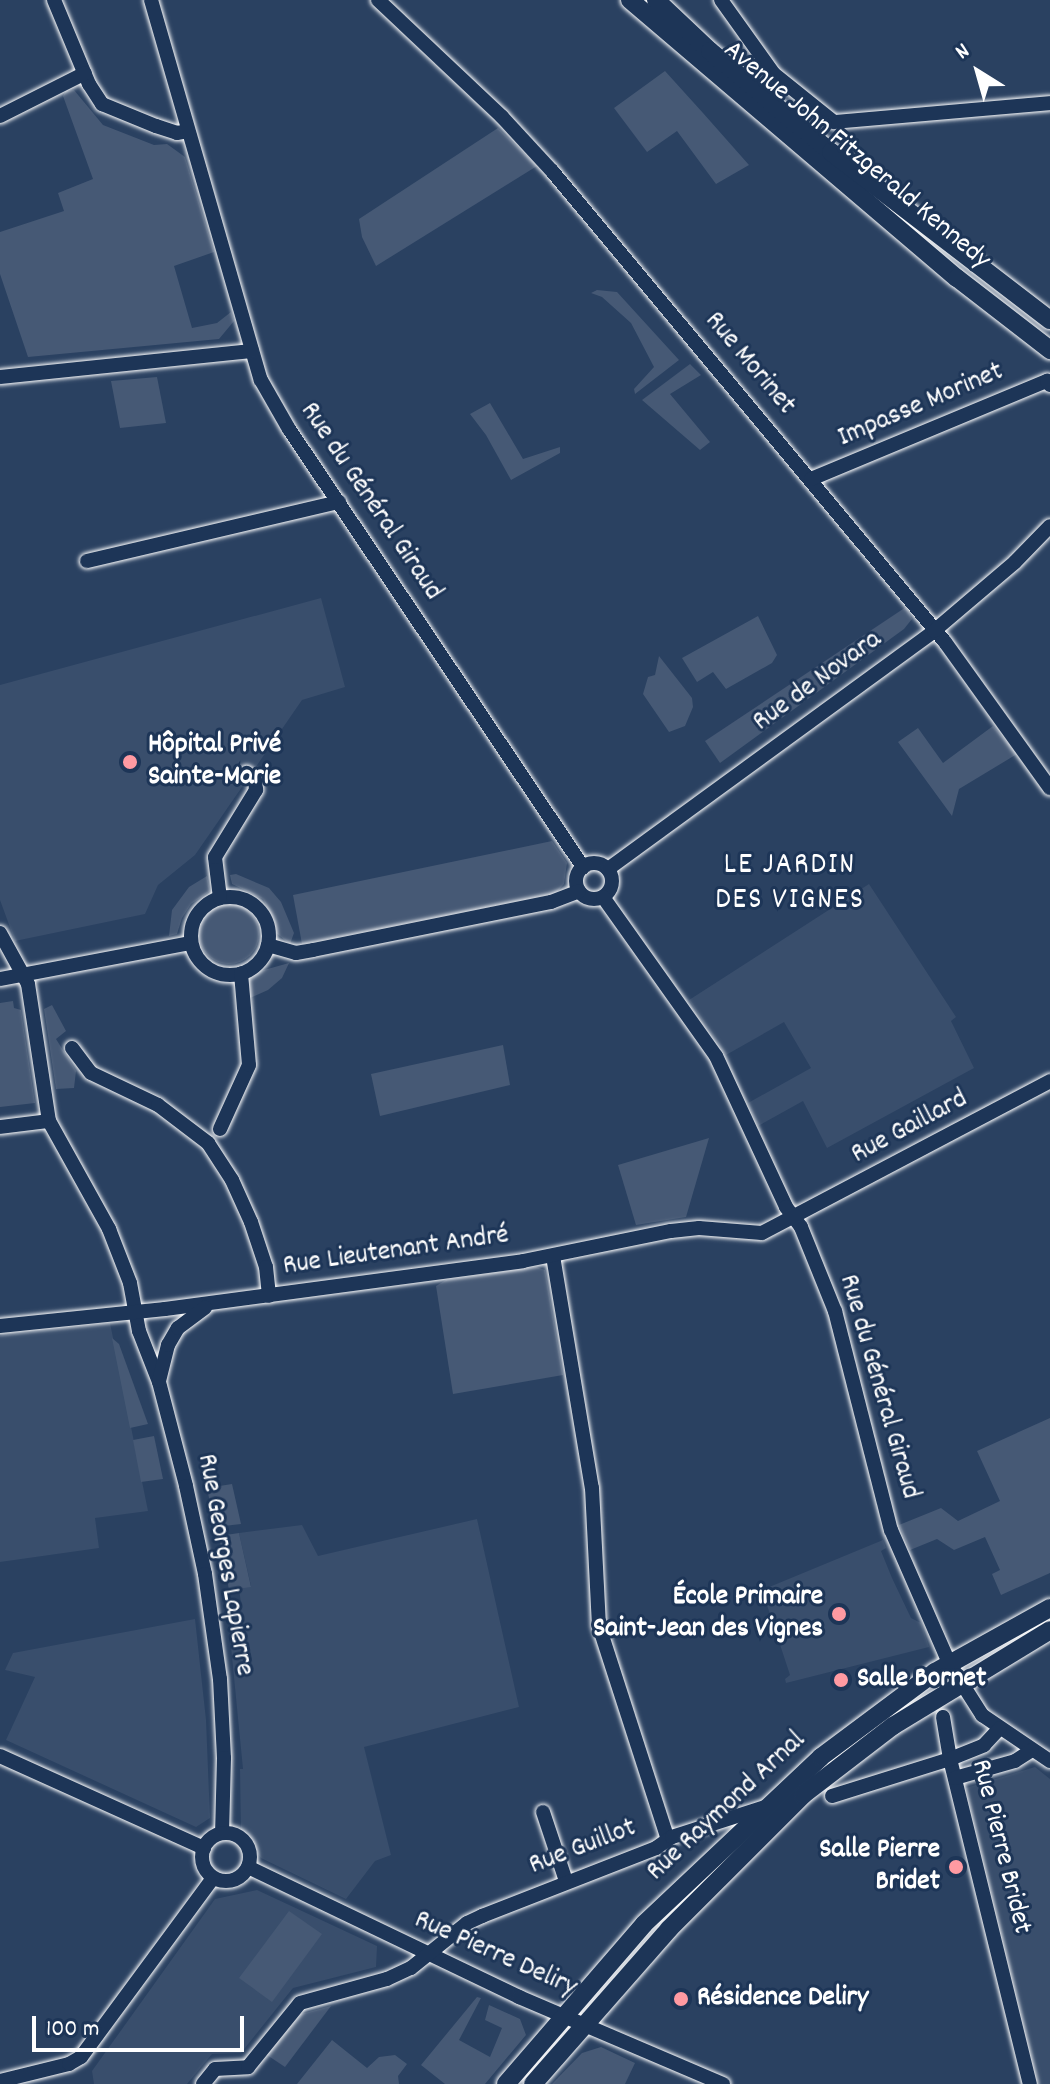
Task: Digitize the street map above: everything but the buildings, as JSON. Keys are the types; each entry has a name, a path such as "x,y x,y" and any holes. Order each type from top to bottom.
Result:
{"main road":[{"name":"Avenue John Fitzgerald Kennedy","path":"630,0 957,278 1050,350"},
{"name":"Avenue John Fitzgerald Kennedy","path":"656,0 710,51 831,152 1050,320"},
{"name":"Rue Raymond Arnal","path":"506,2084 644,1924 765,1807 862,1724 949,1663 1050,1608"},
{"name":"Rue Raymond Arnal","path":"533,2084 720,1875 792,1804 857,1752 961,1683 1050,1630"}],"street":[{"path":"54,0 95,95 111,110 177,133 188,131"},
{"name":"Rue du Général Giraud","path":"151,0 252,351 273,404 583,867"},
{"name":"Rue Morinet","path":"378,0 531,147 811,479 934,631 1050,788"},
{"path":"721,0 774,74 834,122 1050,103"},
{"path":"0,116 85,73"},
{"path":"0,377 252,351"},
{"name":"Impasse Morinet","path":"811,479 1047,381 1050,385"},
{"path":"87,561 339,502"},
{"name":"Rue de Novara","path":"608,869 934,631 1015,562 1050,526"},
{"path":"220,898 215,857 256,790 255,780 247,773"},
{"path":"593,863 608,869 613,880 603,897 593,899 579,891 577,876 583,867 593,863"},
{"path":"268,945 296,953 551,902 579,891"},
{"path":"233,897 257,908 265,918 268,945 259,963 241,973 215,972 204,965 191,943 194,919 209,902 220,898 233,897"},
{"name":"Rue du Général Giraud","path":"603,897 716,1056 794,1219 801,1227 835,1311 891,1530 949,1663 982,1715 1050,1761"},
{"path":"0,933 24,974 30,994 49,1121 0,1127"},
{"path":"0,979 191,943"},
{"path":"220,1129 249,1065 241,973"},
{"path":"72,1048 91,1073 167,1111 208,1143 232,1180 251,1222 266,1267 269,1296"},
{"name":"Rue Gaillard","path":"794,1219 1050,1081"},
{"name":"Rue Georges Lapierre","path":"49,1121 109,1229 130,1283 134,1312 159,1382 187,1493 215,1635 224,1758 222,1833"},
{"name":"Rue Lieutenant André","path":"0,1326 269,1296 553,1256 685,1230 716,1229 756,1234 794,1219"},
{"path":"553,1256 592,1488 599,1626 668,1839"},
{"path":"159,1382 168,1345 178,1328 214,1303"},
{"name":"Rue Pierre Bridet","path":"943,1717 950,1759 1030,2084"},
{"path":"832,1796 950,1759 984,1745 1000,1728"},
{"path":"955,1778 1015,1761 1032,1750"},
{"path":"0,1756 204,1848"},
{"name":"Rue Guillot","path":"203,2084 215,2069 248,2067 300,2003 387,1979 411,1968 467,1923 566,1881 656,1848 668,1839 765,1807"},
{"path":"543,1812 566,1881"},
{"path":"222,1833 236,1835 247,1845 248,1867 237,1879 221,1881 213,1878 204,1868 204,1848 222,1833"},
{"name":"Rue Pierre Deliry","path":"248,1867 427,1954 723,2084"},
{"path":"0,2081 69,2064 81,2057 213,1878"}],"shaded area":[{"path":"665,71 749,165 716,184 677,131 647,152 614,108"},
{"path":"74,90 103,125 154,145 167,144 185,157 214,252 174,266 192,328 217,323 231,312 234,321 219,339 28,357 0,274 0,232 64,211 58,193 93,179 63,96 66,91"},
{"path":"498,128 537,166 376,266 362,237 359,219"},
{"path":"597,290 617,292 679,360 635,394 634,389 654,367 631,323 602,297 591,293"},
{"path":"690,364 701,375 670,394 710,442 700,450 642,400"},
{"path":"157,377 166,423 120,428 111,381"},
{"path":"490,403 523,459 560,447 560,453 511,480 486,435 470,414"},
{"name":"Hôpital Privé Sainte-Marie","path":"321,598 345,687 302,700 195,855 158,885 145,914 15,941 0,900 0,685"},
{"path":"906,607 912,619 904,629 720,763 705,741"},
{"path":"758,616 777,655 772,663 726,689 713,672 697,682 682,658"},
{"path":"659,656 692,698 693,707 685,726 669,732 643,694 648,677 655,675"},
{"path":"993,726 1017,754 959,789 952,816 898,742 918,728 943,763"},
{"path":"552,841 567,863 564,884 556,893 302,944 293,895"},
{"path":"236,874 269,888 281,902 294,933 290,944 276,933 275,922 263,899 232,884 230,875"},
{"path":"207,876 210,891 191,904 177,934 169,936 172,910 189,887"},
{"path":"869,884 956,1017 951,1021 974,1068 827,1148 803,1101 758,1126 748,1103 811,1068 784,1022 726,1055 689,1000"},
{"path":"229,904 251,912 259,934 251,956 229,964 207,956 199,934 207,912"},
{"path":"289,963 282,978 268,990 250,998 249,981 257,972"},
{"path":"13,1001 14,1008 21,1010 35,1103 0,1107 0,1003"},
{"path":"52,1005 66,1031 56,1039 76,1071 74,1088 56,1089 44,1009"},
{"path":"503,1045 510,1085 380,1116 371,1074"},
{"path":"709,1138 686,1217 636,1225 618,1165"},
{"path":"536,1267 545,1270 563,1375 453,1394 436,1286 446,1280"},
{"path":"110,1323 148,1511 95,1518 99,1548 0,1562 0,1336"},
{"path":"112,1338 119,1344 148,1424 130,1428"},
{"path":"1050,1418 1050,1573 1001,1595 992,1574 1000,1570 985,1537 954,1550 937,1539 910,1550 899,1525 941,1508 958,1521 1000,1501 977,1451"},
{"path":"154,1436 163,1479 141,1482 133,1440"},
{"path":"232,1484 241,1524 215,1527 207,1488"},
{"path":"477,1519 519,1707 364,1747 391,1855 375,1861 346,1899 261,1858 241,1833 240,1769 243,1769 227,1606 241,1604 239,1588 251,1586 239,1533 302,1525 318,1556"},
{"path":"239,1533 251,1587 229,1590 219,1536"},
{"name":"École Primaire Saint-Jean des Vignes","path":"883,1540 886,1548 881,1551 892,1578 911,1618 921,1623 929,1647 786,1683 785,1679 790,1675 762,1590"},
{"path":"195,1619 206,1720 210,1818 196,1827 6,1740 35,1677 5,1670 13,1653"},
{"path":"1035,1767 1050,1779 1050,2084 1039,2084 966,1788"},
{"path":"257,1890 377,1946 376,1967 293,1988 241,2053 212,2054 187,2084 94,2084 92,2071 215,1899"},
{"path":"289,1911 322,1934 272,2002 239,1978"},
{"path":"477,1997 481,1998 459,2040 490,2057 502,2028 485,2020 489,2005 520,2019 526,2035 485,2084 445,2084 421,2065"},
{"path":"331,2006 285,2067 267,2055 301,2014"},
{"path":"332,2040 367,2068 379,2057 395,2055 407,2064 398,2076 399,2084 297,2084"},
{"path":"601,2047 635,2063 625,2084 552,2084 582,2053"}],"place":[{"name":"Hôpital Privé Sainte-Marie","path":"130,762"},
{"name":"École Primaire Saint-Jean des Vignes","path":"839,1614"},
{"name":"Salle Bornet","path":"841,1680"},
{"name":"Salle Pierre Bridet","path":"956,1867"},
{"name":"Résidence Deliry","path":"681,1999"}],"district":[{"name":"LE JARDIN DES VIGNES","path":"790,884"}]}
